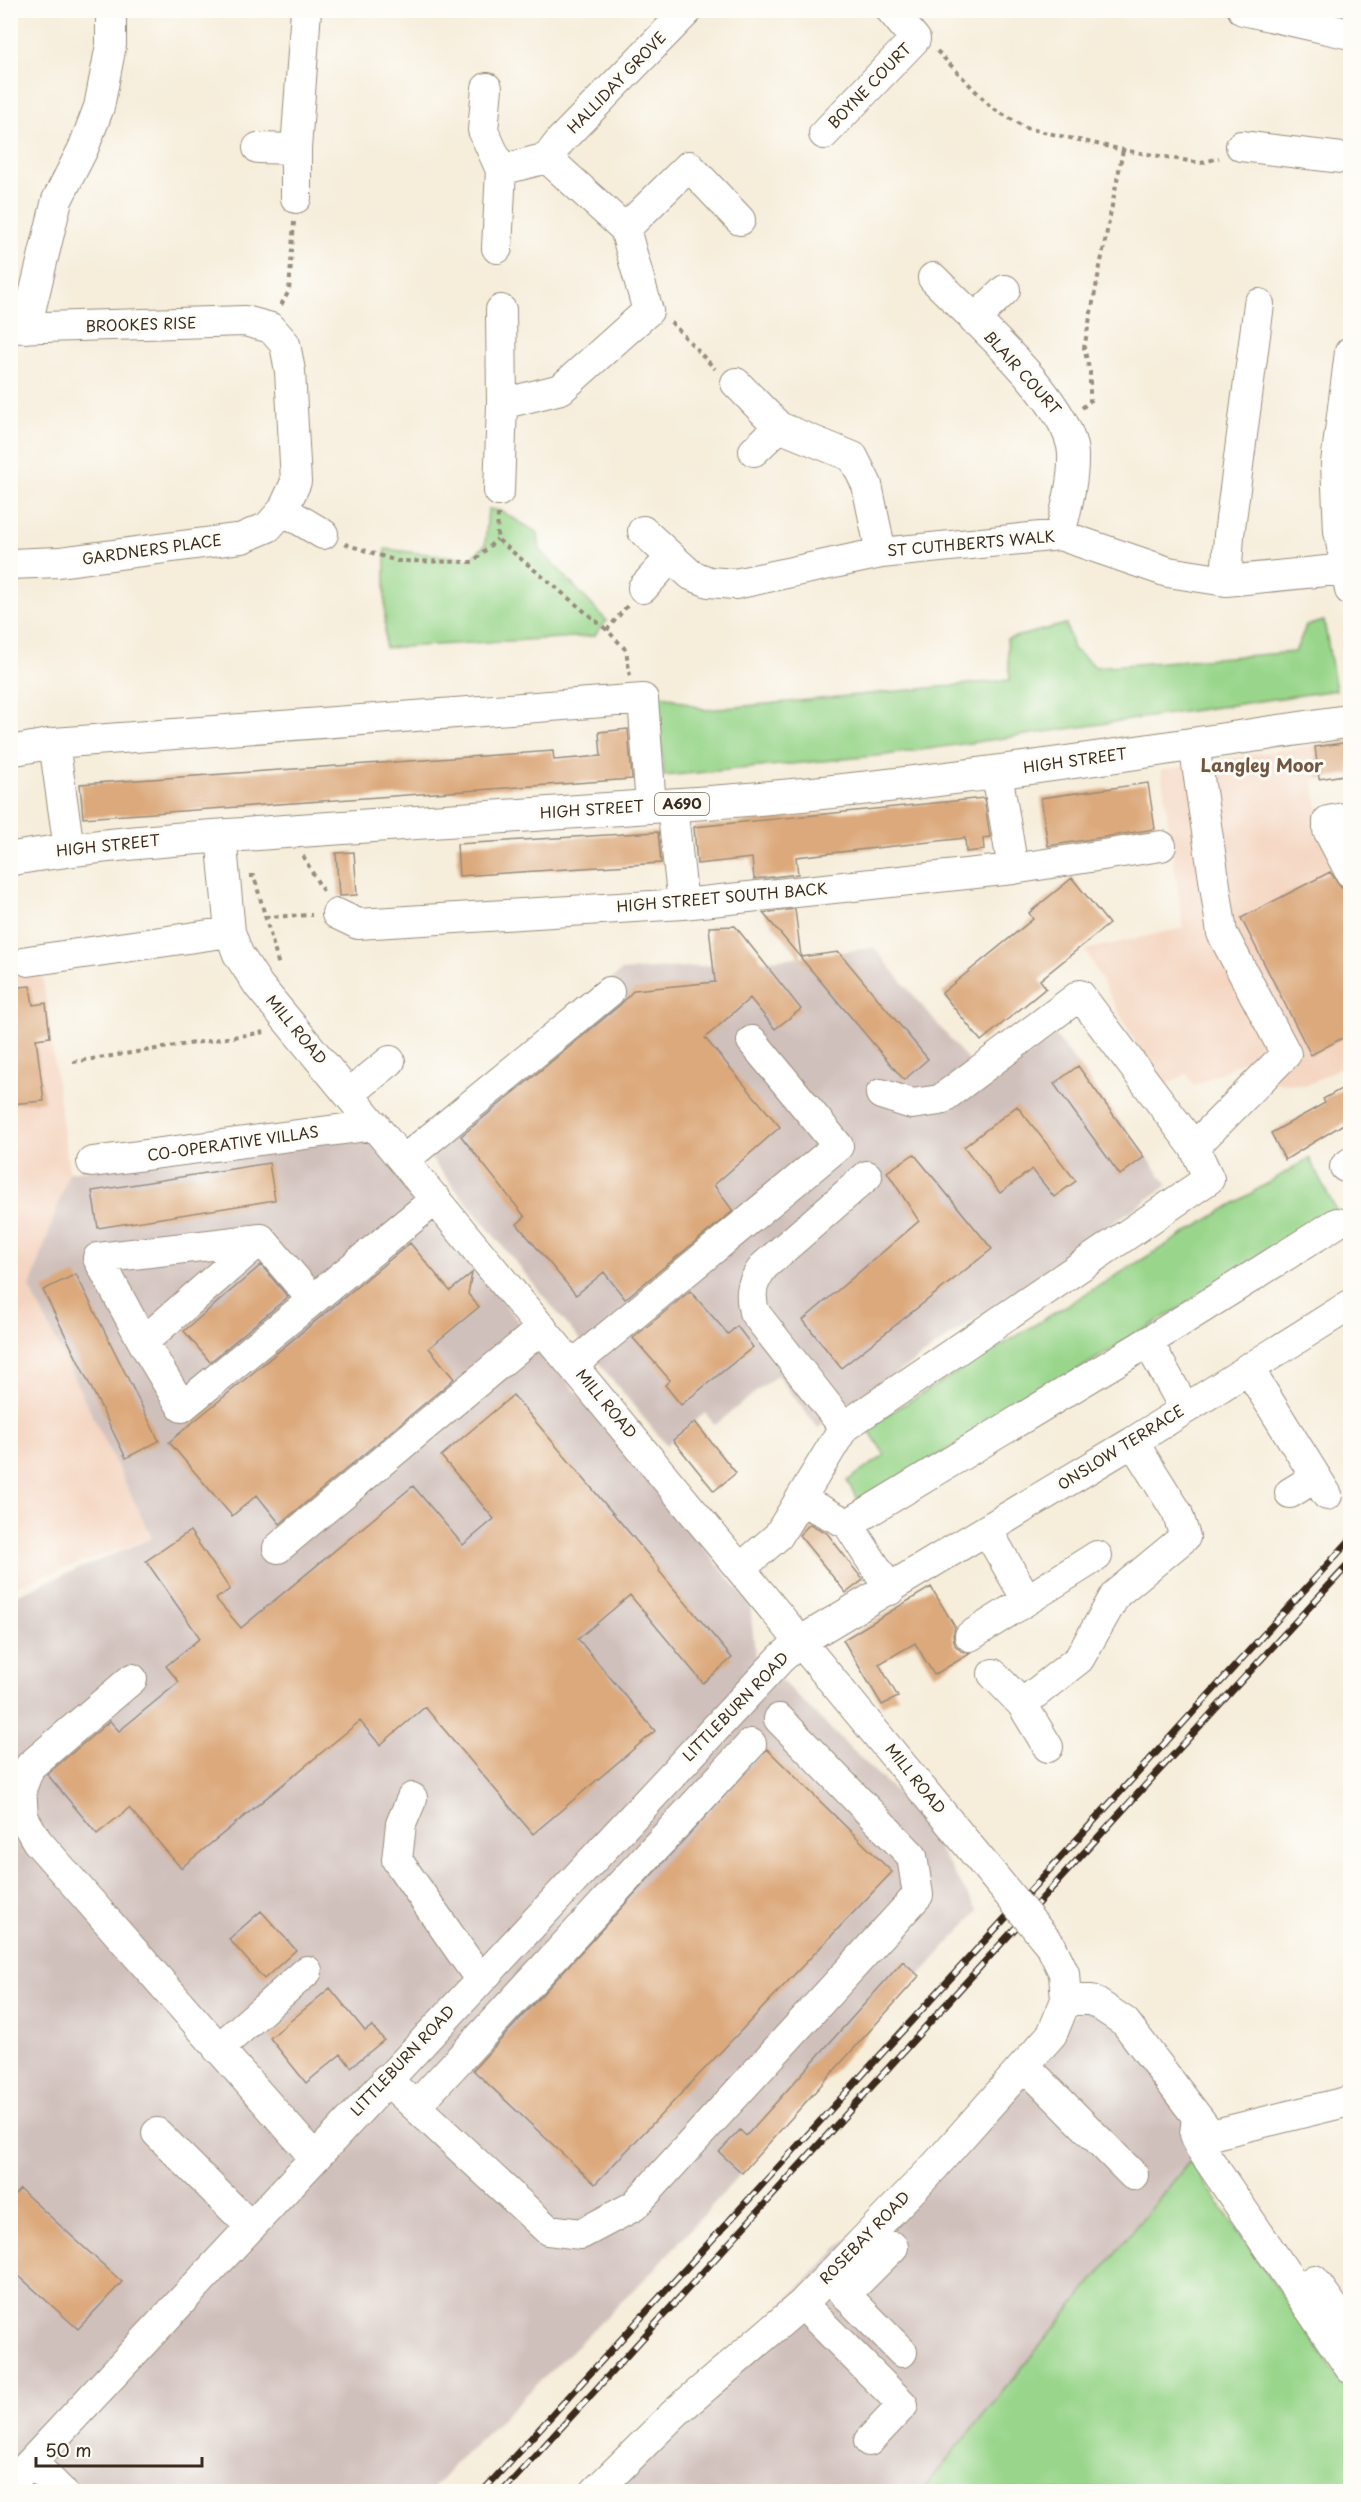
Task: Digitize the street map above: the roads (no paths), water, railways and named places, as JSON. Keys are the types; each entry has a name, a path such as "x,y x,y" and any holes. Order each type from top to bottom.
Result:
{"main road":[{"name":"HIGH STREET","path":"10,859 69,849 221,836 662,806 997,773 1350,722"}],"street":[{"path":"18,328 57,200 84,149 99,107 111,45 111,10"},
{"path":"296,198 296,149 307,28 306,10"},
{"name":"HALLIDAY GROVE","path":"547,158 561,140 688,10"},
{"name":"BOYNE COURT","path":"824,134 915,39 891,10"},
{"path":"1243,10 1350,34"},
{"path":"487,88 483,130 501,170 497,248"},
{"path":"1241,146 1350,159"},
{"path":"258,148 296,149"},
{"path":"501,170 547,158 625,229 648,312 561,389 502,404"},
{"path":"625,229 689,166 740,220"},
{"name":"BLAIR COURT","path":"933,278 1028,374 1064,421 1073,453 1072,480 1060,535"},
{"name":"BLAIR COURT","path":"974,320 1005,290"},
{"path":"1226,581 1229,534 1259,304"},
{"path":"499,491 502,404 501,310"},
{"name":"BROOKES RISE","path":"18,328 245,321 271,328"},
{"name":"GARDNERS PLACE","path":"10,564 59,562 242,538 268,527 284,510 296,482 290,371 285,344 271,328"},
{"path":"1348,580 1339,531 1336,464 1350,352"},
{"path":"736,383 779,427 853,457 867,485 881,553"},
{"path":"754,451 779,427"},
{"path":"284,510 323,534"},
{"name":"ST CUTHBERTS WALK","path":"643,531 691,575 709,582 735,584 881,553 1060,535 1168,573 1226,581 1348,580"},
{"path":"643,588 671,557"},
{"path":"10,751 54,743 643,699 662,806 683,904"},
{"path":"54,743 69,849"},
{"path":"1194,744 1221,933 1286,1054 1194,1147"},
{"path":"997,773 1012,868"},
{"path":"1350,818 1328,821 1328,830 1350,872"},
{"name":"MILL ROAD","path":"221,836 230,932 238,954 294,1028 1052,1946"},
{"name":"HIGH STREET SOUTH BACK","path":"337,914 358,924 683,904 1012,868 1161,846"},
{"path":"28,961 230,932"},
{"path":"404,1160 609,992"},
{"path":"741,1568 778,1536 844,1427 1209,1179 1194,1147 1080,995 940,1100 912,1104 881,1094"},
{"path":"573,1365 838,1146 752,1041"},
{"path":"349,1094 390,1061"},
{"name":"CO-OPERATIVE VILLAS","path":"92,1162 375,1125"},
{"path":"844,1427 754,1312 751,1298 752,1283 764,1266 867,1176"},
{"path":"261,1239 98,1258 143,1342 182,1407 436,1199"},
{"path":"848,1524 1148,1342 1337,1222"},
{"path":"261,1239 313,1300"},
{"path":"143,1342 261,1239"},
{"name":"ONSLOW TERRACE","path":"890,1590 1133,1442 1350,1305"},
{"path":"278,1548 542,1328"},
{"path":"1148,1342 1185,1409"},
{"path":"1248,1368 1321,1486 1290,1493"},
{"path":"1022,1704 1079,1659 1116,1594 1185,1537 1177,1512 1133,1442"},
{"path":"801,1500 848,1524 890,1590"},
{"path":"987,1530 1027,1600"},
{"path":"970,1636 1097,1556"},
{"name":"LITTLEBURN ROAD","path":"10,2486 386,2079 781,1658 801,1641 890,1590"},
{"path":"993,1674 1022,1704 1048,1747"},
{"path":"132,1679 30,1766 21,1789 23,1817 37,1841 315,2158"},
{"path":"386,2079 548,2230 581,2234 633,2206 918,1895 912,1856 778,1719"},
{"path":"416,2106 751,1744"},
{"path":"412,1798 401,1824 397,1860 480,1979"},
{"name":"ROSEBAY ROAD","path":"595,2492 676,2412 802,2304 837,2286 1052,2034 1066,2000 1064,1973 1052,1946"},
{"path":"218,2049 307,1971"},
{"path":"1066,2000 1092,2000 1125,2022 1204,2126 1337,2312 1350,2321"},
{"path":"1025,2066 1133,2175"},
{"path":"1350,2101 1204,2126 1194,2134 1200,2147 1350,2368"},
{"path":"158,2133 251,2227"},
{"path":"893,2247 837,2286 902,2352"},
{"path":"802,2304 903,2405 869,2441"},
{"path":"32,2462 62,2492"}],"railway":[{"path":"482,2492 1350,1540"},
{"path":"502,2492 1350,1563"}],"district":[{"name":"Langley Moor","path":"1262,766"}]}
